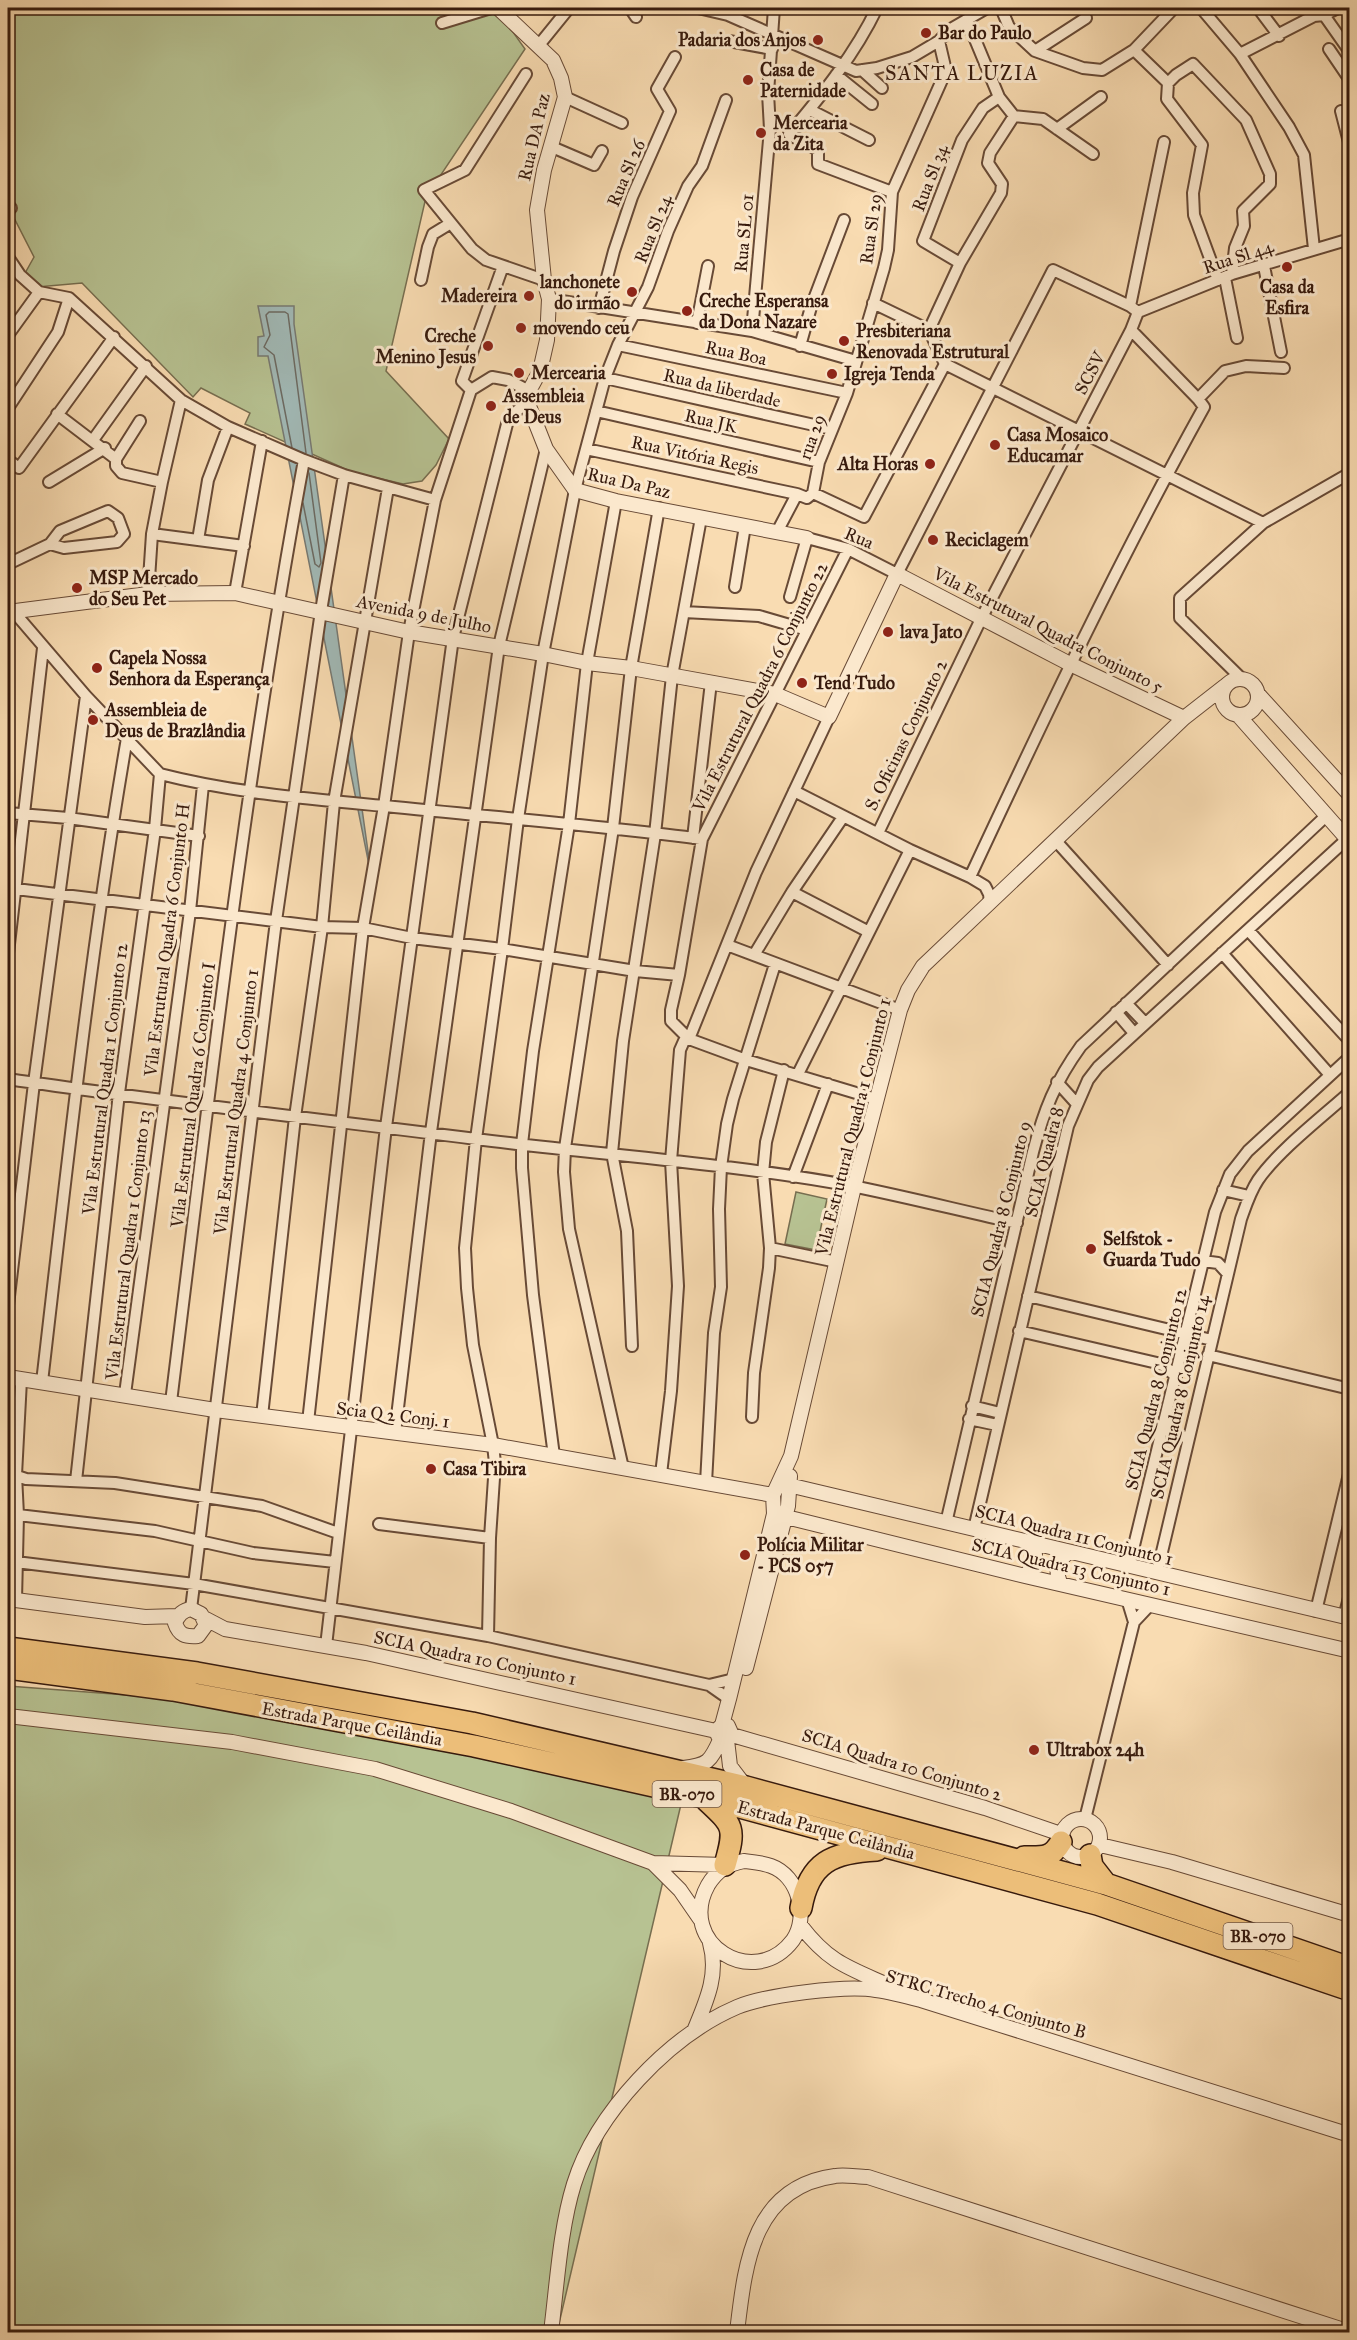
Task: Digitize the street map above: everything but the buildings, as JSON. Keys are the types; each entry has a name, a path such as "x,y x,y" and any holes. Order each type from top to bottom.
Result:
{"highway":[{"name":"Estrada Parque Ceilândia","path":"8,1648 209,1675 472,1724 746,1787 1106,1884 1350,1968"},
{"name":"Estrada Parque Ceilândia","path":"8,1668 173,1690 428,1737 703,1797 1097,1904 1350,1990"},
{"path":"703,1797 731,1827 732,1838 725,1865"},
{"path":"995,1854 1025,1857 1049,1856 1055,1853 1061,1838"},
{"path":"801,1917 804,1892 812,1877 827,1861 846,1853 897,1850"},
{"path":"1095,1850 1092,1866 1106,1884"}],"street":[{"path":"442,23 490,8"},
{"name":"Rua DA Paz","path":"498,8 552,60 561,78 565,97 544,170 537,210 544,280 549,298"},
{"path":"539,45 569,8"},
{"path":"698,8 728,15 856,71 912,57 939,41 949,30 987,8"},
{"name":"Rua SL 01","path":"752,331 769,138 768,93 774,8"},
{"path":"769,138 789,134 810,110 843,66 868,27 877,8"},
{"path":"1001,8 1009,27 1035,51 1083,68 1102,70 1134,50 1174,8"},
{"path":"1201,8 1240,54 1304,155 1314,249"},
{"path":"1258,8 1279,36"},
{"path":"1240,54 1279,36 1315,13 1338,8"},
{"path":"1315,13 1350,52"},
{"path":"1035,51 1086,18"},
{"path":"967,20 999,97 1014,116 1043,119 1093,154"},
{"path":"729,41 771,49"},
{"name":"Rua Sl 29","path":"847,393 888,250 892,192 946,71 939,41"},
{"path":"1329,49 1350,80"},
{"path":"1134,50 1168,83"},
{"name":"Rua Sl 26","path":"599,308 632,197 670,111 657,89 675,57"},
{"path":"1225,277 1244,226 1243,210 1270,184 1270,174 1246,120 1193,64 1168,83 1167,99 1202,145 1193,193 1194,215 1225,277 1237,338"},
{"path":"862,70 882,88"},
{"path":"525,74 465,170 424,190 471,249 486,260 544,280"},
{"path":"836,75 872,104"},
{"path":"565,97 622,123"},
{"name":"Rua Sl 34","path":"960,263 923,241 962,140 983,108 999,97"},
{"path":"1057,129 1101,97"},
{"name":"Rua Sl 24","path":"488,1636 490,1538 495,1463 473,1345 466,1288 465,1248 476,1139 518,819 543,654 575,490 604,378 648,286 668,231 688,186 702,166 726,100"},
{"path":"810,110 869,140"},
{"path":"1341,111 1350,146"},
{"path":"929,330 960,263 1001,193 1002,184 988,163 990,153 1014,116"},
{"path":"789,134 818,150 818,164 892,192"},
{"name":"SCSV","path":"981,619 1131,330 1164,142"},
{"path":"552,147 594,165 602,151"},
{"path":"437,205 441,183"},
{"path":"8,205 11,208 8,210"},
{"path":"801,346 811,307 844,220"},
{"path":"421,280 433,234 451,224"},
{"name":"Rua Sl 44","path":"1134,309 1225,277 1350,239"},
{"path":"8,259 20,275 39,292 69,298 182,400 228,427 344,475 435,500"},
{"path":"471,390 462,381 503,266"},
{"path":"698,322 708,266"},
{"path":"1264,266 1281,352"},
{"path":"661,1474 671,1391 678,1286 671,1161 680,1050 684,1041 689,1039 756,872 897,574 1053,270 1134,309"},
{"path":"8,335 39,292"},
{"path":"8,408 58,332 69,298"},
{"path":"326,1646 386,1127 453,638 508,420 528,396 540,371 547,340 549,298 599,308 752,331 856,361"},
{"path":"873,303 929,330 945,364 1263,523"},
{"path":"970,877 1070,664 1204,407 1131,330"},
{"path":"8,460 19,468 114,337"},
{"name":"Rua Boa","path":"618,345 847,393"},
{"path":"813,493 864,517 945,364"},
{"path":"93,440 146,366"},
{"path":"1198,399 1225,371 1246,366 1284,368"},
{"path":"308,1422 363,928 384,806 409,632 435,500 471,390 492,376 508,380 528,396"},
{"name":"Rua da liberdade","path":"604,378 832,429"},
{"name":"rua 29","path":"813,493 819,462 847,393"},
{"name":"Rua Da Paz","path":"528,396 546,449 575,490 616,501 807,538"},
{"path":"148,594 152,534 182,400"},
{"name":"Rua JK","path":"596,411 819,462"},
{"path":"57,414 105,448 116,459"},
{"path":"140,421 116,459 116,466 122,472 162,482"},
{"path":"198,540 208,480 228,427"},
{"path":"235,593 262,441"},
{"path":"49,482 105,448"},
{"path":"395,1433 431,1132 499,646 546,449"},
{"name":"Rua Vitória Regis","path":"586,449 807,498 813,493"},
{"name":"Vila Estrutural Quadra 6 Conjunto I","path":"171,1402 248,793 278,602 304,460"},
{"path":"1350,473 1263,523 1179,598 1180,618 1241,678 1252,683 1258,694 1350,795"},
{"name":"Vila Estrutural Quadra 4 Conjunto 1","path":"191,1610 207,1498 215,1410 276,921 321,611 344,475"},
{"path":"262,1416 296,1117 322,927 334,802 388,488"},
{"path":"777,532 797,494"},
{"path":"554,1456 533,1295 522,1144 533,1051 569,824 587,663 616,501"},
{"path":"623,1468 569,1229 564,1172 565,1148 613,828 631,668 659,508"},
{"path":"8,564 50,544 60,531 108,511 118,518 124,534 117,542 64,548 50,544"},
{"path":"632,1346 627,1231 612,1153 623,1041 655,834 672,676 701,518"},
{"path":"735,587 745,526"},
{"path":"152,534 244,546"},
{"path":"790,597 807,538"},
{"name":"Rua","path":"807,538 848,549 897,574"},
{"name":"Vila Estrutural Quadra 6 Conjunto 22","path":"698,838 775,694 848,549"},
{"name":"Vila Estrutural Quadra Conjunto 5","path":"897,574 1070,664 1184,718"},
{"name":"Avenida 9 de Julho","path":"11,612 148,594 235,593 409,632 775,694 829,717"},
{"path":"11,612 160,774 248,793 698,838"},
{"path":"684,612 759,616 807,630"},
{"name":"S. Oficinas Conjunto 2","path":"878,833 981,619"},
{"path":"8,952 12,888 24,814 43,648"},
{"path":"1241,678 1232,680 1225,686 1221,699 1348,841"},
{"path":"711,682 698,838 671,1021 689,1039 746,1060 876,1099"},
{"name":"Vila Estrutural Quadra 1 Conjunto 1","path":"781,1488 791,1456 876,1099 900,1010 908,990 923,966 1184,718 1225,686"},
{"path":"1197,708 1212,706 1233,713 1246,714 1258,703 1258,694"},
{"path":"8,1305 34,1083 86,696"},
{"path":"42,1382 76,1088 112,824 127,738"},
{"name":"Vila Estrutural Quadra 1 Conjunto 12","path":"76,1481 119,1093 155,829 160,774"},
{"name":"Vila Estrutural Quadra 6 Conjunto H","path":"163,1100 190,911 203,785"},
{"path":"794,791 910,850 970,877 985,886 990,903"},
{"path":"8,813 68,818 199,836"},
{"name":"SCIA Quadra 8 Conjunto 9","path":"946,1523 1042,1118 1057,1082 1081,1046 1326,816"},
{"path":"754,955 792,892 843,817"},
{"path":"1056,841 1168,965"},
{"name":"SCIA Quadra 8","path":"974,1529 1068,1125 1088,1080 1098,1067 1134,1033 1348,841"},
{"path":"798,1074 910,850"},
{"path":"12,888 59,892 322,927 363,928 412,938 635,971 679,975"},
{"path":"792,892 869,932"},
{"path":"1248,930 1350,1041"},
{"path":"727,945 900,1010"},
{"path":"1222,953 1330,1075"},
{"path":"706,1483 714,1333 721,1287 719,1209 721,1167 727,1124 775,963"},
{"path":"1126,1003 1145,1023"},
{"path":"1116,1012 1134,1033"},
{"name":"SCIA Quadra 8 Conjunto 12","path":"1129,1566 1215,1212 1223,1190 1230,1174 1248,1151 1350,1057"},
{"path":"752,1417 754,1373 770,1248 763,1173 766,1143 784,1070"},
{"path":"8,1079 296,1117 612,1153 793,1177 854,1187 1017,1224"},
{"path":"1057,1082 1076,1103"},
{"path":"793,1177 828,1084"},
{"name":"SCIA Quadra 8 Conjunto 14","path":"1158,1573 1208,1355 1241,1219 1249,1196 1258,1180 1275,1161 1350,1092"},
{"name":"Vila Estrutural Quadra 1 Conjunto 13","path":"125,1394 163,1100"},
{"path":"1223,1190 1249,1196"},
{"path":"770,1248 837,1262"},
{"path":"1203,1261 1218,1263 1228,1274"},
{"path":"1028,1296 1212,1340"},
{"path":"1019,1331 1157,1363 1165,1366 1176,1377"},
{"path":"1208,1355 1350,1389"},
{"path":"14,1379 12,1474 18,1515 12,1599 145,1617 177,1616 186,1610 191,1610 201,1614 206,1625 198,1636 187,1637 145,1617"},
{"name":"Scia Q 2 Conj. 1","path":"14,1379 125,1394 215,1410 493,1445 706,1483 781,1488"},
{"path":"972,1406 1000,1413"},
{"path":"969,1419 997,1425"},
{"path":"1166,1421 1173,1434 1180,1437 1189,1436"},
{"path":"1316,1611 1349,1471"},
{"path":"12,1474 26,1479 115,1483 262,1506 338,1533"},
{"path":"672,1770 701,1766 708,1762 725,1733 779,1515 781,1488"},
{"path":"746,1787 730,1766 725,1733 729,1699 779,1515 788,1506 781,1488"},
{"name":"SCIA Quadra 11 Conjunto 1","path":"781,1488 974,1529 1347,1617"},
{"path":"18,1515 155,1531 253,1553 335,1562"},
{"name":"SCIA Quadra 13 Conjunto 1","path":"779,1515 892,1541 1025,1576 1350,1651"},
{"path":"379,1524 490,1538"},
{"path":"1025,1576 1036,1559 1032,1543"},
{"path":"1060,1583 1057,1576 1059,1561 1070,1552"},
{"path":"13,1562 194,1584 488,1636 709,1686 729,1699"},
{"path":"1347,1617 1350,1594"},
{"path":"1127,1599 1134,1622"},
{"path":"1085,1820 1134,1622 1150,1605"},
{"path":"177,1616 175,1623 178,1631"},
{"name":"SCIA Quadra 10 Conjunto 1","path":"204,1618 225,1629 326,1646 583,1700 725,1733"},
{"name":"SCIA Quadra 10 Conjunto 1","path":"202,1633 225,1629"},
{"path":"709,1686 734,1679"},
{"path":"8,1716 232,1742 375,1769 511,1810 652,1863 725,1865 744,1861 772,1866 790,1881 801,1917 815,1944 839,1963 921,2000"},
{"name":"SCIA Quadra 10 Conjunto 2","path":"725,1733 985,1808 1061,1838"},
{"path":"1095,1850 1101,1838 1098,1830 1088,1820 1075,1818 1068,1822 1061,1838 1064,1848 1071,1854 1081,1857 1095,1850 1172,1862 1350,1915"},
{"path":"652,1863 680,1890 700,1919 714,1956 710,1993 694,2031"},
{"path":"700,1919 704,1894 710,1882 725,1865"},
{"path":"710,1943 731,1959 744,1963 757,1962 781,1952 792,1940 801,1917"},
{"name":"STRC Trecho 4 Conjunto B","path":"551,2332 567,2214 574,2184 586,2155 606,2119 632,2084 694,2031 738,2007 825,1989 875,1989 921,2000 1350,2135"},
{"path":"737,2332 741,2294 749,2254 760,2225 780,2200 806,2183 836,2175 868,2177 1350,2332"}],"green space":[{"path":"8,8 496,8 525,49 426,197 386,371 449,439 436,465 422,481 403,484 352,472 245,424 250,413 201,388 193,397 82,283 37,287 24,275 34,257 8,206"},
{"path":"796,1192 827,1199 816,1250 785,1244"},
{"path":"8,1686 245,1704 686,1783 557,2332 8,2332"}],"water":[{"path":"258,306 294,306 294,324 372,880 268,356 258,356 258,337 264,336"}],"place":[{"name":"Bar do Paulo","path":"926,33"},
{"name":"Padaria dos Anjos","path":"818,40"},
{"name":"Casa de Paternidade","path":"748,80"},
{"name":"Mercearia da Zita","path":"761,133"},
{"name":"Casa da Esfira","path":"1287,267"},
{"name":"lanchonete do irmão","path":"632,292"},
{"name":"Madereira","path":"529,296"},
{"name":"Creche Esperansa da Dona Nazare","path":"687,311"},
{"name":"movendo ceu","path":"521,328"},
{"name":"Presbiteriana Renovada Estrutural","path":"844,341"},
{"name":"Creche Menino Jesus","path":"488,346"},
{"name":"Mercearia","path":"519,373"},
{"name":"Igreja Tenda","path":"832,374"},
{"name":"Assembleia de Deus","path":"491,406"},
{"name":"Casa Mosaico Educamar","path":"995,445"},
{"name":"Alta Horas","path":"930,464"},
{"name":"Reciclagem","path":"933,540"},
{"name":"MSP Mercado do Seu Pet","path":"77,588"},
{"name":"lava Jato","path":"888,632"},
{"name":"Capela Nossa Senhora da Esperança","path":"97,668"},
{"name":"Tend Tudo","path":"802,683"},
{"name":"Assembleia de Deus de Brazlândia","path":"93,720"},
{"name":"Selfstok - Guarda Tudo","path":"1091,1249"},
{"name":"Casa Tibira","path":"431,1469"},
{"name":"Polícia Militar - PCS 057","path":"745,1555"},
{"name":"Ultrabox 24h","path":"1034,1750"}],"district":[{"name":"SANTA LUZIA","path":"962,73"}]}
